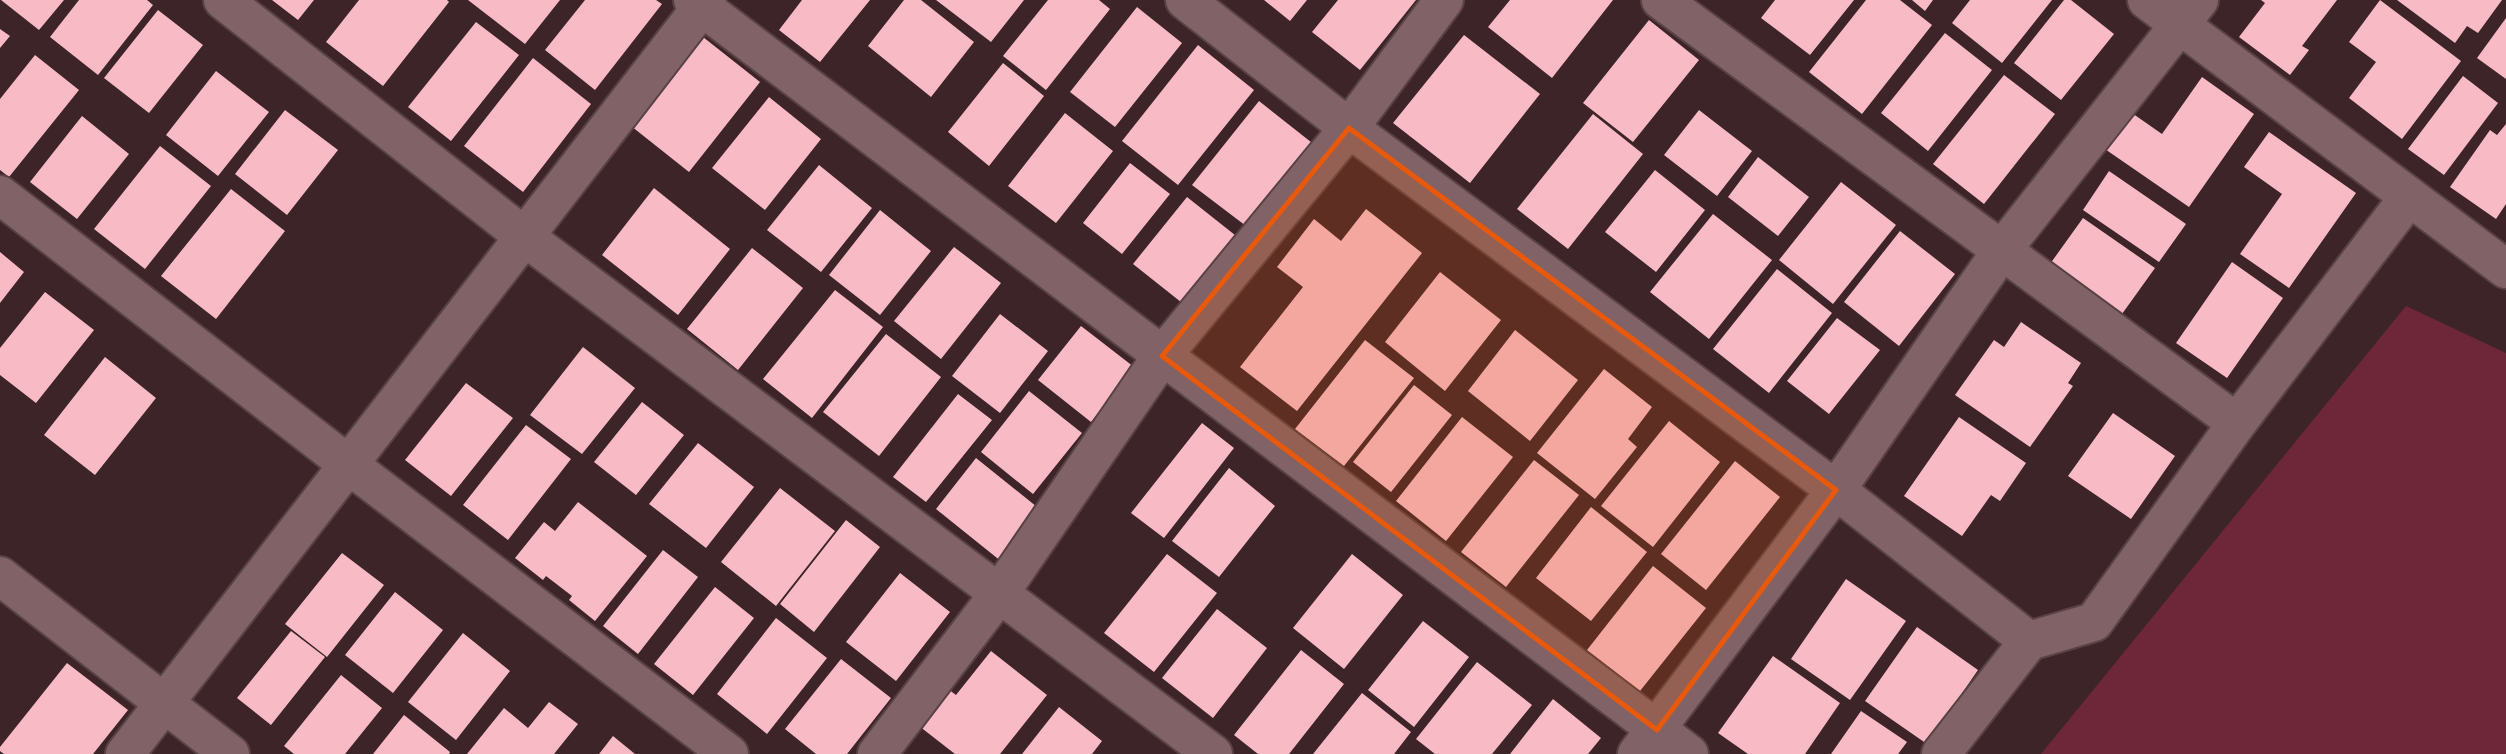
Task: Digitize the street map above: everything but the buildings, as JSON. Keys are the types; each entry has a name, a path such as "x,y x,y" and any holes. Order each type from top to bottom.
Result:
{"street":[{"path":"223,0 525,237 1213,754"},
{"path":"1185,0 1349,128 1836,490 2029,641"},
{"path":"877,754 999,594 1162,356 1349,128 1444,0"},
{"path":"1661,0 2237,423"},
{"path":"2147,0 2189,13 2409,197 2506,269"},
{"path":"125,754 525,237 701,2 1162,356 1647,742 1689,754"},
{"path":"1647,742 1836,490 2002,250 2189,13"},
{"path":"0,195 729,754"},
{"path":"1941,754 2029,641 2094,622 2237,423 2409,197"},
{"path":"0,576 230,754"}],"highlighted area":[{"path":"1349,128 1836,490 1657,730 1162,356"}],"shaded area":[{"path":"2406,306 2506,353 2506,754 2041,754"}]}
